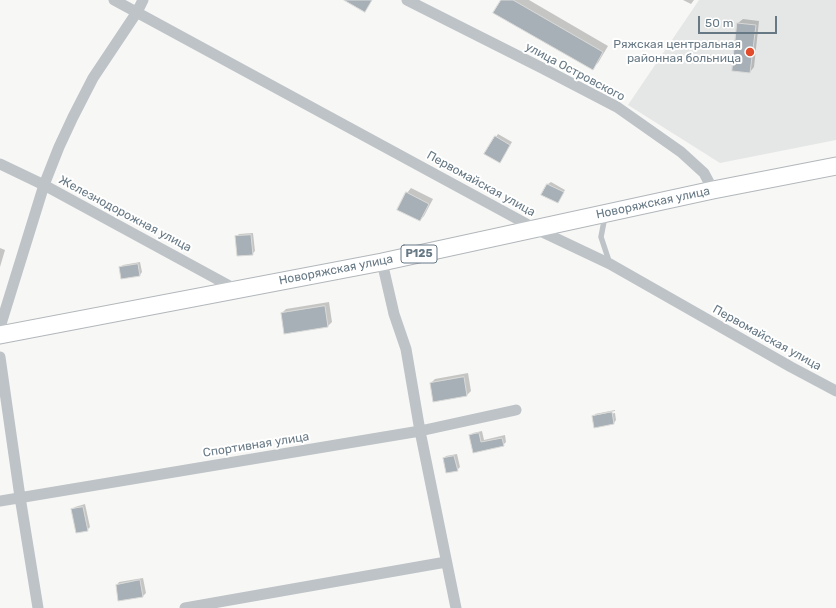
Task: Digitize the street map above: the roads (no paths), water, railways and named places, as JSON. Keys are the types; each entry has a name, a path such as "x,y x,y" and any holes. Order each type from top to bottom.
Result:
{"main road":[{"name":"Новоряжская улица","path":"0,336 382,262 713,190 836,166"}],"street":[{"name":"Первомайская улица","path":"114,0 534,228 610,264 836,391"},
{"path":"0,326 44,185 59,147 93,78 137,12 143,0"},
{"name":"улица Островского","path":"407,0 617,107 681,152 704,173 713,190"},
{"name":"Железнодорожная улица","path":"0,164 44,185 237,290"},
{"path":"382,262 394,314 406,350 420,430 456,608"},
{"path":"0,357 38,608"},
{"name":"Спортивная улица","path":"0,501 420,430 516,410"},
{"path":"185,608 446,562"}],"lane":[{"path":"605,214 601,236 610,264"}],"place":[{"name":"Ряжская центральная районная больница","path":"750,52"}]}
